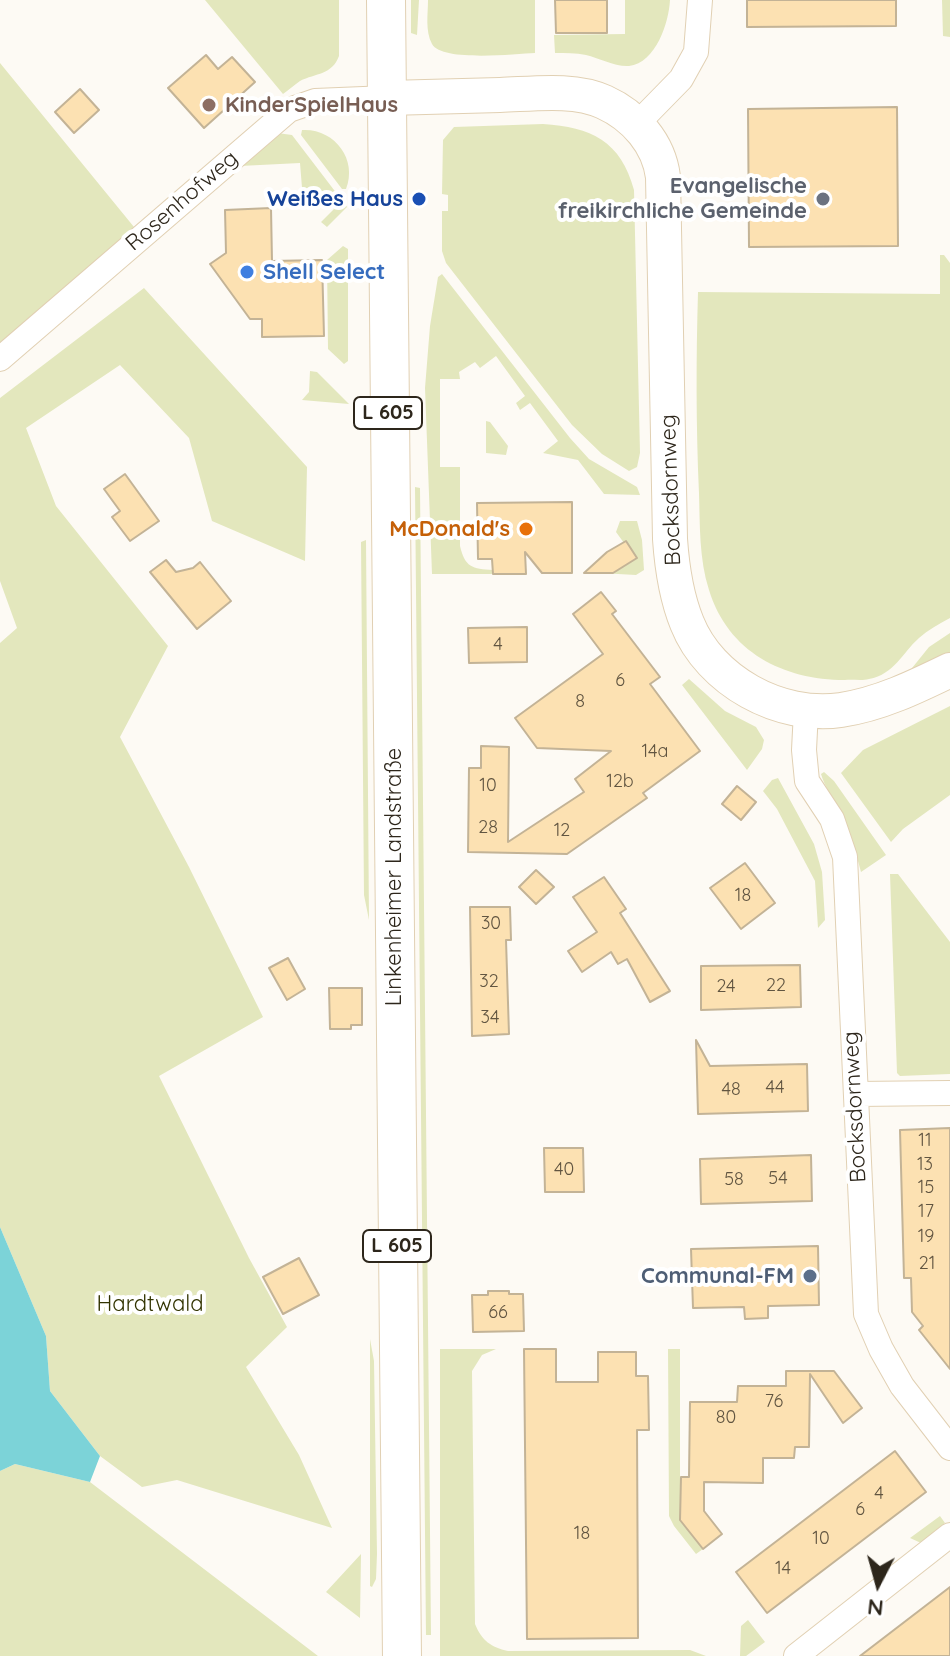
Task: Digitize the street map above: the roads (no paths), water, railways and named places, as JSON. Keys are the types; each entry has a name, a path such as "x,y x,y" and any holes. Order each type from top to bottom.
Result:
{"main road":[{"name":"L 605","path":"386,0 388,98"},
{"name":"Bocksdornweg","path":"388,98 565,95 603,101 636,125 652,143 661,163 663,177 670,539 679,600 688,626 707,656 730,677 773,703 806,711"},
{"name":"Linkenheimer Landstraße","path":"388,98 388,392 402,1656"},
{"path":"806,711 839,710 867,704 904,692 950,670"}],"street":[{"path":"636,125 681,79 696,52 700,0"},
{"name":"Rosenhofweg","path":"0,359 289,110 331,99 388,98"},
{"name":"Bocksdornweg","path":"806,711 804,750 807,781 832,819 845,857 866,1314 902,1386 950,1448"},
{"path":"856,1094 950,1093"},
{"path":"796,1656 950,1535"}],"water":[{"path":"0,1227 46,1336 50,1391 100,1456 90,1482 15,1464 0,1471"}],"place":[{"name":"KinderSpielHaus","path":"209,105"},
{"name":"Weißes Haus","path":"419,199"},
{"name":"Evangelische freikirchliche Gemeinde","path":"823,199"},
{"name":"Shell Select","path":"247,272"},
{"name":"McDonald's","path":"526,529"},
{"name":"Communal-FM","path":"810,1276"}],"park label":[{"name":"Hardtwald","path":"150,1304"}]}
